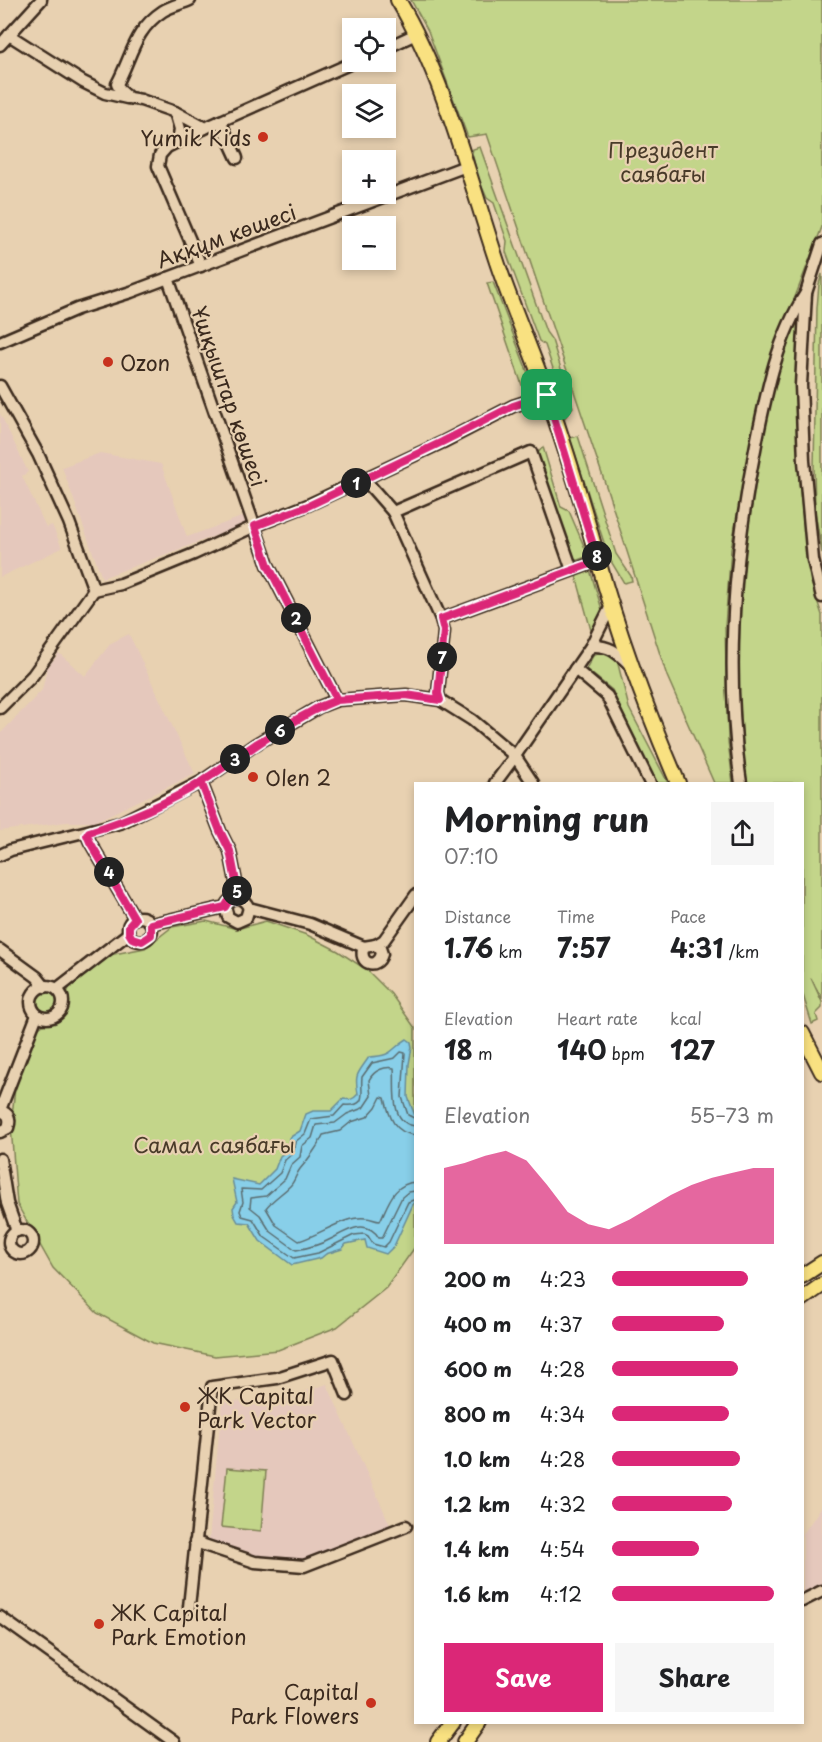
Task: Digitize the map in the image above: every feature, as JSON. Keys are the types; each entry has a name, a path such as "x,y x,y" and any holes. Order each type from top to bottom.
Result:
{"main road":[{"path":"398,0 432,71 466,166 500,271 547,395 590,545 598,561 650,717 678,782"},
{"path":"804,1038 822,1072"},
{"path":"804,1275 822,1263"},
{"path":"804,1298 822,1285"},
{"path":"438,1742 452,1724"},
{"path":"465,1742 478,1724"}],"street":[{"path":"0,45 41,0"},
{"path":"129,98 117,84 136,39 150,21 165,10 190,0"},
{"path":"396,43 416,34"},
{"path":"9,35 83,82 105,93 176,112 205,128"},
{"path":"201,266 158,166 160,155 167,147 205,128 342,67"},
{"path":"176,112 180,123 178,142"},
{"path":"220,121 237,158"},
{"name":"Аққұм көшесі","path":"0,342 68,315 77,309 131,292 466,166"},
{"path":"822,244 806,293 801,353 804,461 813,560 822,597"},
{"name":"Ұшқыштар көшесі","path":"168,278 268,565 337,700"},
{"path":"741,782 736,745 733,650 736,564 742,518 769,381 794,312 806,293"},
{"path":"0,386 38,454 69,522 94,590"},
{"path":"0,708 33,675 94,590 143,576 255,526 308,506 513,406 547,395"},
{"path":"393,512 531,452 572,570"},
{"path":"364,479 393,512 441,619 444,631 438,693 440,700"},
{"path":"441,619 598,561"},
{"path":"496,782 591,646 612,604"},
{"path":"591,646 600,645 615,650 634,669"},
{"path":"575,669 607,696 650,782"},
{"path":"0,855 22,847 120,823 201,782 256,744 319,707 337,700 406,695 440,700 472,720 515,756 531,782"},
{"path":"201,782 230,851 239,897 246,901 249,908 246,918 237,922 228,917 225,907"},
{"path":"89,832 87,835 90,842 135,919"},
{"path":"151,924 225,907 228,902 239,897"},
{"path":"249,908 310,924 370,946 384,940 414,898"},
{"path":"57,990 129,933 130,923 135,919 146,919 151,924 151,935 147,939 137,941 129,933"},
{"path":"0,950 37,977 45,987 57,990 62,996 63,1004 60,1012 53,1017 45,1018 37,1015 32,1008 31,1000 34,992 45,987"},
{"path":"0,1132 8,1128 10,1122 9,1117 0,1110 37,1015"},
{"path":"0,1159 7,1203 17,1231"},
{"path":"22,1230 30,1234 32,1246 23,1254 5,1249 9,1238 17,1231 22,1230"},
{"path":"189,1607 212,1387 277,1378 333,1360 347,1395"},
{"path":"195,1542 255,1562 304,1566 406,1526"},
{"path":"804,1600 822,1591"},
{"path":"0,1617 174,1742"}],"shaded area":[{"path":"0,413 28,472 22,476 46,527 52,525 62,548 0,577"},
{"path":"100,453 161,464 187,537 244,516 247,524 102,578 62,467"},
{"path":"129,634 195,774 94,822 66,822 0,831 0,734 42,690 47,668 59,653 85,676 111,643"},
{"path":"327,1384 391,1527 313,1561 271,1559 242,1554 209,1541 222,1401 257,1402 288,1397"},
{"path":"822,1506 822,1585 804,1595 804,1533"}],"green space":[{"name":"Президент саябағы","path":"411,0 822,0 822,227 787,318 748,458 731,549 725,626 728,741 733,782 714,782 667,676 607,489 487,134 468,137 428,31"},
{"path":"480,147 546,332 552,340 573,407 564,419 558,404 562,395 545,345 539,341 506,252 507,241 494,203 487,198 478,178 472,153 473,149"},
{"path":"822,274 822,553 815,512 814,466 817,308"},
{"path":"493,282 531,381 525,394 487,283"},
{"path":"798,311 799,483 810,579 822,615 822,999 811,978 822,1002 822,1008 816,1014 818,1021 812,1024 804,998 804,782 746,782 739,694 740,574 752,478 779,363"},
{"path":"578,436 616,554 632,581 624,583 609,558 570,438"},
{"path":"543,447 561,507 569,511 587,553 586,557 575,561 571,560 536,455"},
{"path":"590,570 603,613 592,634 575,572"},
{"path":"602,652 617,660 629,708 667,782 655,782 612,690 586,669 593,656"},
{"name":"Самал саябағы","path":"206,921 237,929 266,921 307,935 367,970 391,994 414,1027 414,1248 386,1288 337,1327 278,1350 215,1356 153,1343 97,1313 53,1268 17,1204 11,1126 15,1088 36,1030 60,1013 69,988 109,955 145,948 172,927"},
{"path":"45,991 50,992 56,998 56,1008 50,1014 45,1015 40,1014 34,1008 33,1003 34,998 40,992"},
{"path":"227,1468 266,1471 261,1531 221,1527"}],"water":[{"path":"407,1039 411,1042 408,1097 414,1113 414,1202 394,1246 386,1254 367,1248 365,1240 346,1244 342,1249 321,1258 292,1265 260,1241 249,1223 238,1222 233,1208 237,1202 232,1179 259,1185 275,1169 280,1156 288,1150 289,1138 300,1131 306,1114 313,1111 331,1111 343,1099 355,1097 358,1094 356,1082 358,1074 369,1057 387,1054"}],"place":[{"name":"Yumik Kids","path":"263,137"},
{"name":"Ozon","path":"108,362"},
{"name":"Olen 2","path":"253,777"},
{"name":"ЖК Capital Park Vector","path":"185,1407"},
{"name":"ЖК Capital Park Emotion","path":"99,1624"},
{"name":"Capital Park Flowers","path":"371,1703"}],"route":[{"path":"547,395 513,406 308,506 255,526 268,565 337,700 319,707 256,744 201,782 120,823 89,832 87,835 90,842 135,919 130,923 128,930 132,938 142,941 151,935 151,924 225,907 233,898 239,897 230,851 201,782 256,744 319,707 337,700 406,695 440,700 438,693 444,631 441,619 598,561 547,395"}]}
